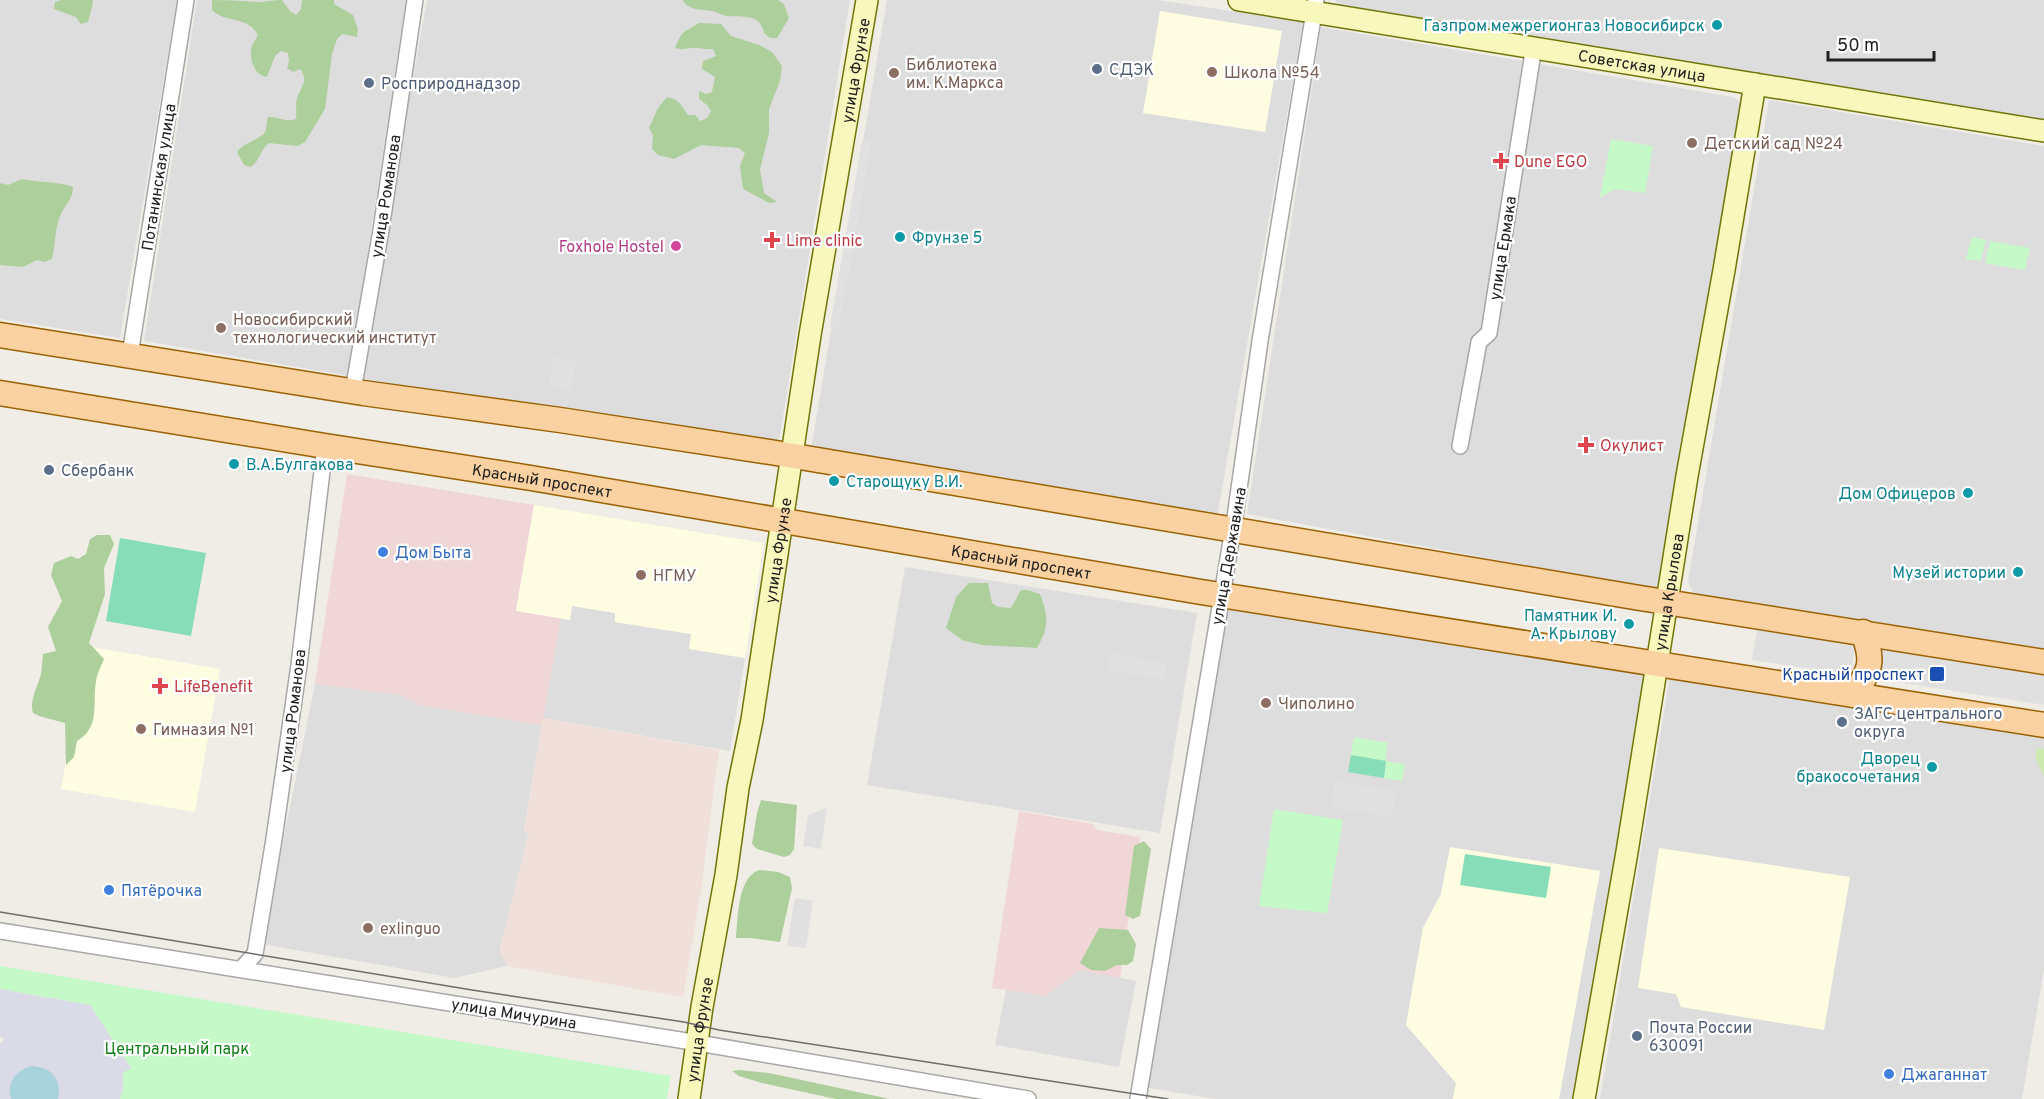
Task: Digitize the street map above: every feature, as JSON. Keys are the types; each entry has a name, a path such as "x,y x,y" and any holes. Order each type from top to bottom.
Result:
{"main road":[{"path":"0,335 353,392 560,420 791,456 1666,602 2044,662"},
{"name":"Красный проспект","path":"0,393 531,478 1221,595 2044,725"},
{"path":"1854,695 1868,674 1871,653 1863,632"}],"street":[{"name":"Потанинская улица","path":"130,355 186,0"},
{"name":"улица Романова","path":"353,392 381,230 415,0"},
{"name":"улица Фрунзе","path":"689,1099 738,788 752,720 791,456 867,0"},
{"name":"Советская улица","path":"1239,0 1315,6 1755,84 2044,131"},
{"name":"улица Державина","path":"1138,1099 1233,528 1260,341 1315,6"},
{"name":"улица Ермака","path":"1460,446 1479,342 1489,333 1534,46"},
{"name":"улица Крылова","path":"1584,1099 1755,84"},
{"name":"улица Романова","path":"241,969 255,954 274,839 299,666 325,446"},
{"name":"улица Мичурина","path":"0,931 697,1043 1028,1099"}],"shaded area":[{"path":"0,0 177,0 120,338 0,319"},
{"path":"197,0 406,0 349,376 144,341"},
{"path":"427,0 850,0 779,442 358,383"},
{"path":"887,0 1158,0 1303,22 1217,518 811,449"},
{"path":"1335,0 2044,0 2044,123 1338,4"},
{"name":"Школа №54","path":"1160,11 1282,31 1265,132 1143,113"},
{"path":"1321,27 1733,97 1740,102 1743,112 1658,589 1247,514"},
{"path":"1769,100 2044,146 2044,654 1710,600 1694,593 1688,582"},
{"path":"862,141 871,143 839,328 830,327"},
{"path":"553,357 576,361 571,391 549,387"},
{"path":"347,474 534,505 516,610 561,618 542,725 419,705 401,695 315,684"},
{"name":"НГМУ","path":"534,505 764,543 745,658 689,649 691,634 615,622 615,613 572,606 570,620 516,611"},
{"path":"905,567 1197,613 1160,833 867,785"},
{"path":"1225,602 1646,672 1574,1099 1559,1099 1600,871 1450,848 1441,894 1423,928 1406,1025 1456,1083 1453,1099 1215,1099 1144,1087"},
{"path":"572,606 616,613 615,622 691,634 689,649 745,658 730,751 543,718 561,618 570,619"},
{"path":"1757,630 1855,645 1851,675 1752,660"},
{"name":"Гимназия №1","path":"86,646 220,669 195,812 61,789"},
{"path":"1883,649 2044,674 2044,705 1878,679"},
{"path":"1112,653 1167,663 1164,680 1109,670"},
{"path":"1670,676 2044,734 2044,969 2022,1099 1600,1099"},
{"path":"315,684 401,695 419,705 542,725 524,831 529,832 500,950 507,966 454,978 262,944"},
{"path":"543,718 719,750 701,890 683,997 507,966 500,950 529,833 524,831"},
{"path":"1335,781 1396,791 1391,817 1331,807"},
{"path":"827,808 821,849 803,846 808,815"},
{"path":"1019,811 1093,824 1097,830 1140,837 1120,978 1080,970 1045,996 992,988"},
{"path":"1450,847 1600,871 1559,1099 1453,1099 1456,1083 1406,1025 1423,928 1441,894"},
{"path":"1659,848 1850,877 1824,1030 1681,1007 1676,994 1638,988"},
{"path":"795,898 813,901 806,948 787,946"},
{"path":"1080,970 1136,981 1119,1067 995,1045 1006,990 1045,996"},
{"path":"0,989 90,1005 131,1068 123,1073 120,1099 0,1099 0,1044 4,1039 0,1037"}],"green space":[{"path":"93,0 88,22 81,24 76,17 54,9 55,2"},
{"path":"212,0 258,2 282,0 296,15 301,9 302,0 334,0 334,4 353,15 358,29 357,37 342,34 337,39 332,54 325,109 305,142 298,146 269,143 251,167 244,165 237,152 264,134 268,117 296,119 296,101 304,77 300,69 293,72 287,68 288,53 281,51 275,56 267,77 259,73 252,63 251,54 258,35 248,25 224,17 212,10"},
{"path":"683,0 778,0 784,4 789,18 777,38 770,38 764,33 759,22 750,17 726,16 696,9 685,4"},
{"path":"699,23 721,24 731,36 772,52 782,66 780,81 769,109 769,133 760,170 764,193 777,202 769,203 743,189 740,166 745,153 739,148 701,145 674,159 658,155 652,149 653,135 649,128 658,108 667,97 677,101 688,115 695,115 700,121 707,118 711,111 699,99 699,91 706,94 712,92 715,77 702,69 703,61 716,56 713,49 675,48 684,32"},
{"path":"1611,139 1653,146 1645,193 1616,189 1600,197"},
{"path":"22,179 67,185 73,187 72,194 58,224 52,259 45,262 37,260 23,267 0,265 0,183 8,185"},
{"path":"1972,237 1986,240 1981,261 1966,259"},
{"path":"1990,241 2030,248 2025,270 1985,263"},
{"path":"97,535 110,535 114,544 104,568 105,594 89,643 104,659 96,681 93,722 85,735 77,741 74,757 66,765 65,723 33,713 32,703 41,674 43,654 56,651 48,627 62,601 51,575 54,563 71,556 78,559 86,554 90,539"},
{"path":"120,538 206,553 191,636 106,621"},
{"path":"969,583 988,583 992,603 998,607 1011,608 1021,590 1040,594 1045,609 1046,628 1037,648 982,645 962,640 946,628 956,597"},
{"path":"1354,737 1388,743 1385,761 1351,755"},
{"path":"2037,748 2044,749 2044,777 2036,758"},
{"path":"1351,755 1386,761 1384,778 1348,772"},
{"path":"1386,761 1405,764 1402,781 1384,778"},
{"path":"761,800 797,805 794,849 790,855 784,857 757,849 752,844"},
{"path":"1274,809 1343,820 1327,913 1259,906"},
{"path":"1144,841 1151,849 1140,916 1133,919 1125,915 1134,846"},
{"path":"1465,854 1551,867 1546,898 1460,885"},
{"path":"759,870 778,872 790,877 792,888 780,942 736,938 738,910 746,881"},
{"path":"1099,928 1128,930 1136,944 1133,961 1105,971 1091,970 1080,963"},
{"name":"Центральный парк","path":"0,966 671,1076 667,1099 120,1099 123,1073 131,1068 90,1005 0,989"},
{"path":"732,1071 769,1073 890,1099 836,1099 762,1083 739,1076"}],"water":[{"path":"32,1066 45,1069 54,1076 57,1080 58,1099 11,1099 11,1082 21,1070"}],"tram line":[{"path":"0,912 472,990 684,1022 719,1030 1168,1099"}],"place":[{"name":"Газпром межрегионгаз Новосибирск","path":"1717,25"},
{"name":"СДЭК","path":"1097,69"},
{"name":"Школа №54","path":"1212,72"},
{"name":"Библиотека им. К.Маркса","path":"894,73"},
{"name":"Росприроднадзор","path":"369,83"},
{"name":"Детский сад №24","path":"1692,143"},
{"name":"Dune EGO","path":"1501,161"},
{"name":"Фрунзе 5","path":"900,237"},
{"name":"Lime clinic","path":"772,240"},
{"name":"Foxhole Hostel","path":"676,246"},
{"name":"Новосибирский технологический институт","path":"221,328"},
{"name":"Окулист","path":"1586,445"},
{"name":"В.А.Булгакова","path":"234,464"},
{"name":"Сбербанк","path":"49,470"},
{"name":"Старощуку В.И.","path":"834,481"},
{"name":"Дом Офицеров","path":"1968,493"},
{"name":"Дом Быта","path":"383,552"},
{"name":"Музей истории","path":"2018,572"},
{"name":"НГМУ","path":"641,575"},
{"name":"Памятник И. А. Крылову","path":"1629,624"},
{"name":"Красный проспект","path":"1937,674"},
{"name":"LifeBenefit","path":"160,686"},
{"name":"Чиполино","path":"1266,703"},
{"name":"ЗАГС центрального округа","path":"1842,722"},
{"name":"Гимназия №1","path":"141,729"},
{"name":"Дворец бракосочетания","path":"1932,767"},
{"name":"Пятёрочка","path":"109,890"},
{"name":"exlinguo","path":"368,928"},
{"name":"Почта России 630091","path":"1637,1036"},
{"name":"Джаганнат","path":"1889,1074"}]}
